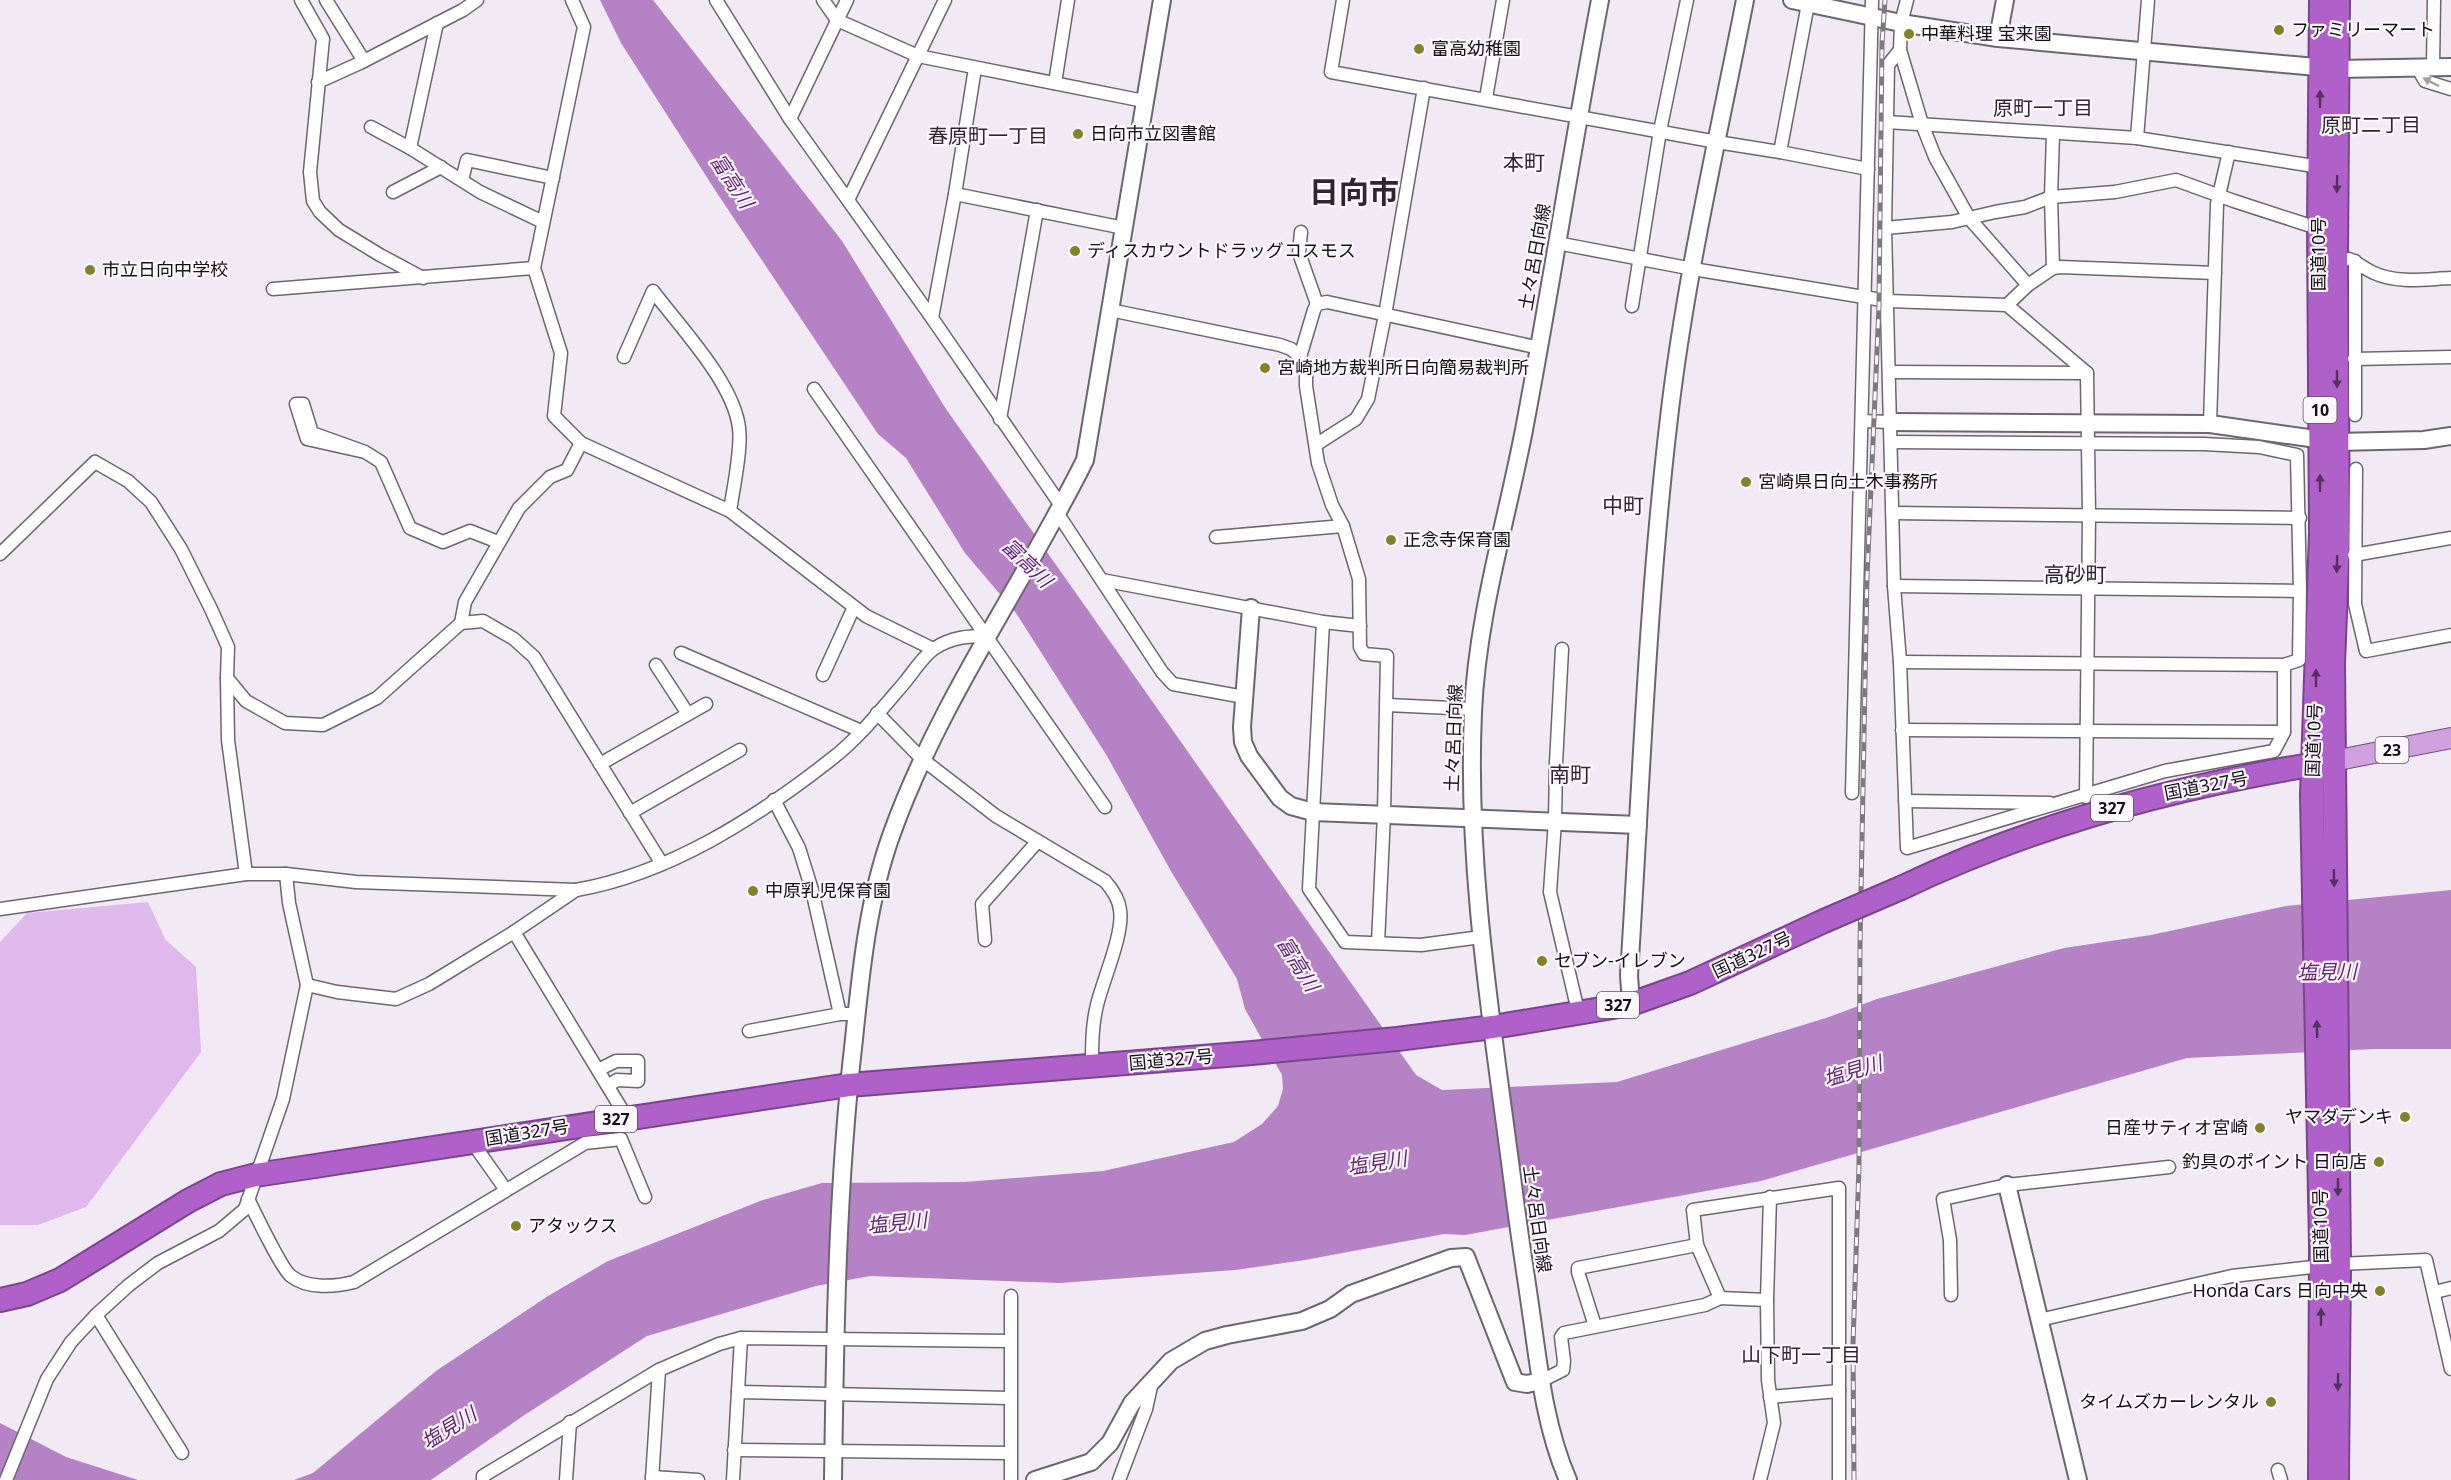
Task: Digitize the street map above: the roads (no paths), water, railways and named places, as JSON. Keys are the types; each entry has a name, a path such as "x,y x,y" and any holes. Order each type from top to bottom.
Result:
{"highway":[{"name":"国道10号","path":"2321,0 2345,259 2321,532 2330,1265 2337,1480"},
{"name":"国道10号","path":"2329,441 2319,226 2320,167 2338,0"},
{"name":"国道327号","path":"0,1300 27,1294 60,1280 188,1201 221,1184 256,1176 849,1085 1264,1052 1397,1039 1494,1035 1578,1011 1631,1004 1690,983 1956,862 2042,830 2156,795 2324,763"},
{"name":"国道10号","path":"2320,1480 2330,1265"}],"main road":[{"name":"23","path":"2324,763 2451,738"}],"street":[{"path":"301,0 323,39 310,172 313,201 320,212 339,230 423,278"},
{"path":"326,0 364,61"},
{"path":"318,82 364,61 477,0"},
{"path":"572,0 584,27 534,268 561,353 554,416 581,443 730,511 866,616 933,648"},
{"path":"716,0 790,119 932,318 1000,419 1058,515 1162,672 1173,684 1244,697"},
{"path":"823,0 837,21 918,56 1144,101"},
{"path":"790,119 847,0"},
{"path":"848,200 945,0"},
{"path":"1055,83 1068,0"},
{"path":"833,1480 841,1171 849,1085 848,1014 868,923 892,833 922,759 988,634 1058,515 1085,460 1162,0"},
{"path":"1343,0 1331,72 1868,169"},
{"path":"1485,98 1503,0"},
{"name":"土々呂日向線","path":"1568,1480 1550,1422 1541,1380 1519,1234 1481,937 1472,817 1473,709 1476,667 1540,348 1578,115 1600,0"},
{"path":"1632,306 1660,132 1687,0"},
{"path":"1631,1004 1629,975 1638,825 1654,588 1669,417 1693,269 1745,0"},
{"path":"1907,0 1901,23 1900,50 1922,124 1935,157 1969,218 2028,285"},
{"path":"1998,38 2005,0"},
{"path":"2137,138 2148,0"},
{"path":"2434,0 2425,81 2451,89"},
{"path":"1780,152 1800,2 1872,8 1901,23 1998,38 2329,68 2451,67"},
{"path":"1852,793 1872,8"},
{"path":"410,148 437,23"},
{"path":"1900,50 1888,64 1885,228 1894,586 1900,662 1907,848 2063,804 2166,771 2274,751 2284,732 2284,665"},
{"path":"932,318 975,68"},
{"path":"1317,444 1345,427 1363,410 1368,399 1385,315 1424,88"},
{"path":"1887,122 2137,138 2320,167"},
{"path":"370,127 410,148 480,192 543,222"},
{"path":"2053,134 2051,197 2054,268"},
{"path":"2210,424 2219,195 2229,152"},
{"path":"462,180 467,160 553,178"},
{"path":"393,192 441,167"},
{"path":"1885,228 1952,222 2025,207 2051,197 2115,192 2176,180 2308,225 2319,226"},
{"path":"955,194 1124,228"},
{"path":"1000,419 1037,210"},
{"path":"1300,357 1317,304 1299,254 1301,232"},
{"path":"1557,243 1640,260 1888,302 2007,304 2087,374 2089,515 2086,797"},
{"path":"2345,259 2388,278 2407,280 2451,278"},
{"path":"2345,259 2354,359 2355,415"},
{"path":"2007,304 2028,285 2054,268 2060,267 2215,273"},
{"path":"273,289 534,268"},
{"path":"624,357 653,291 711,367 728,394 740,428 730,511"},
{"path":"1317,304 1327,302 1540,348"},
{"path":"1110,310 1280,345 1300,357 1306,369 1306,386 1321,471 1343,526 1359,579 1360,647 1364,654 1387,656 1384,814 1378,943"},
{"path":"2354,359 2451,357"},
{"path":"1890,372 2087,374"},
{"path":"814,389 946,582 988,634 1105,807"},
{"path":"303,404 312,433 365,452 381,462 410,528 443,542 470,531 498,542"},
{"path":"1862,421 2210,424 2329,441 2424,440 2451,436"},
{"path":"1891,442 2241,445 2297,455 2300,518 2299,660 2284,665 1900,662"},
{"path":"227,678 246,701 285,723 323,725 376,698 460,622 465,602 519,508 550,477 567,470 581,443"},
{"path":"0,554 94,462 128,481 151,502 181,549 228,646 228,740 246,874"},
{"path":"2356,469 2355,604 2367,652 2451,635"},
{"path":"1893,513 2300,518"},
{"path":"1216,537 1343,526"},
{"path":"2354,555 2451,538"},
{"path":"1102,580 1323,622 1360,626"},
{"path":"1894,586 2301,591"},
{"path":"823,675 854,607"},
{"path":"1251,608 1243,742 1249,756 1280,798 1291,806 1313,812 1638,825"},
{"path":"460,622 483,621 514,639 534,657 662,864"},
{"path":"1323,622 1309,889 1345,942 1421,945 1481,937"},
{"path":"0,909 246,874 286,874 356,882 576,890 602,885 662,864 712,838 774,801 832,759 861,731 933,648 964,636 988,634"},
{"path":"1562,649 1556,763 1556,821 1550,892 1578,1011"},
{"path":"681,653 861,731"},
{"path":"656,665 688,714"},
{"path":"600,764 706,704"},
{"path":"1387,705 1473,709"},
{"path":"877,713 922,759 996,816 1106,881 1113,890 1120,909 1120,924 1096,1006 1092,1066"},
{"path":"1902,730 2284,732"},
{"path":"630,813 740,750"},
{"path":"774,801 799,848 848,1014"},
{"path":"1905,801 2063,804"},
{"path":"985,940 982,904 1038,841"},
{"path":"6,1480 47,1379 71,1342 96,1315 158,1263 219,1231 244,1209 283,1099 307,985 289,903 286,874"},
{"path":"307,985 337,992 396,999 429,984 514,932 576,890"},
{"path":"514,932 627,1118"},
{"path":"749,1031 848,1014"},
{"path":"598,1070 616,1061 638,1061 638,1081 617,1080 608,1086"},
{"path":"248,1199 289,1275 302,1282 341,1285 354,1282 585,1143 621,1139 645,1197"},
{"path":"472,1142 506,1190"},
{"path":"1951,1295 1950,1240 1943,1199 2007,1185 2169,1167"},
{"path":"2007,1185 2078,1480"},
{"path":"1720,1298 1697,1245 1693,1210 1839,1188 1839,1480"},
{"path":"1760,1480 1774,1423 1770,1397 1767,1300 1770,1197"},
{"path":"1595,1326 1578,1268 1697,1245"},
{"path":"1035,1480 1091,1462 1110,1443 1132,1403 1153,1380 1171,1361 1205,1341 1302,1322 1351,1294 1422,1266 1451,1258 1466,1257 1515,1382 1527,1384 1563,1370 1561,1337 1564,1333 1705,1305 1720,1298 1767,1300"},
{"path":"2039,1320 2232,1276 2330,1265 2426,1260 2448,1343 2451,1369"},
{"path":"2435,1292 2451,1288"},
{"path":"1011,1296 1009,1341 1011,1480"},
{"path":"96,1315 182,1453"},
{"path":"732,1480 741,1338"},
{"path":"483,1480 483,1476 659,1370 719,1344 741,1338 1009,1341"},
{"path":"659,1370 652,1479 698,1480"},
{"path":"1119,1480 1146,1409 1153,1380"},
{"path":"1770,1397 1839,1391"},
{"path":"738,1392 1010,1398"},
{"path":"566,1480 570,1422"},
{"path":"734,1450 1010,1453"}],"water":[{"path":"600,0 653,0 842,241 946,409 1416,1075 1442,1090 1617,1082 1829,1017 1877,999 2064,948 2151,935 2286,906 2451,890 2451,1049 2374,1049 2187,1058 1761,1181 1465,1235 1444,1234 1305,1260 1235,1270 1060,1283 870,1276 816,1286 647,1336 523,1416 431,1480 294,1480 313,1473 436,1371 548,1296 608,1261 763,1200 822,1183 964,1182 1103,1171 1234,1142 1262,1124 1278,1106 1283,1089 1282,1075 1245,1009 1237,979 1172,873 1107,756 1016,613 965,553 906,458 878,434 717,193 621,43"},
{"path":"0,1423 66,1457 138,1480 0,1480"}],"railway":[{"path":"1854,1480 1853,1345 1859,1165 1860,946 1867,577 1879,306 1882,43 1885,0"}],"place":[{"name":"ファミリーマート","path":"2279,30"},
{"name":"中華料理 宝来園","path":"1909,34"},
{"name":"富高幼稚園","path":"1419,49"},
{"name":"日向市立図書館","path":"1078,134"},
{"name":"ディスカウントドラッグコスモス","path":"1075,251"},
{"name":"市立日向中学校","path":"90,270"},
{"name":"宮崎地方裁判所日向簡易裁判所","path":"1265,368"},
{"name":"宮崎県日向土木事務所","path":"1746,482"},
{"name":"正念寺保育園","path":"1391,540"},
{"name":"中原乳児保育園","path":"753,891"},
{"name":"セブン-イレブン","path":"1542,961"},
{"name":"ヤマダデンキ","path":"2405,1117"},
{"name":"日産サティオ宮崎","path":"2260,1128"},
{"name":"釣具のポイント 日向店","path":"2379,1162"},
{"name":"アタックス","path":"516,1226"},
{"name":"Honda Cars 日向中央","path":"2380,1291"},
{"name":"タイムズカーレンタル","path":"2271,1402"}],"district":[{"name":"原町一丁目","path":"2043,108"},
{"name":"原町二丁目","path":"2371,125"},
{"name":"春原町一丁目","path":"988,136"},
{"name":"本町","path":"1524,163"},
{"name":"日向市","path":"1354,193"},
{"name":"中町","path":"1623,506"},
{"name":"高砂町","path":"2075,575"},
{"name":"南町","path":"1570,775"},
{"name":"山下町一丁目","path":"1801,1355"}],"water label":[{"name":"富高川","path":"732,181"},
{"name":"富高川","path":"1027,563"},
{"name":"富高川","path":"1298,964"},
{"name":"塩見川","path":"2327,972"},
{"name":"塩見川","path":"1853,1071"},
{"name":"塩見川","path":"1377,1163"},
{"name":"塩見川","path":"897,1223"},
{"name":"塩見川","path":"449,1428"}]}
